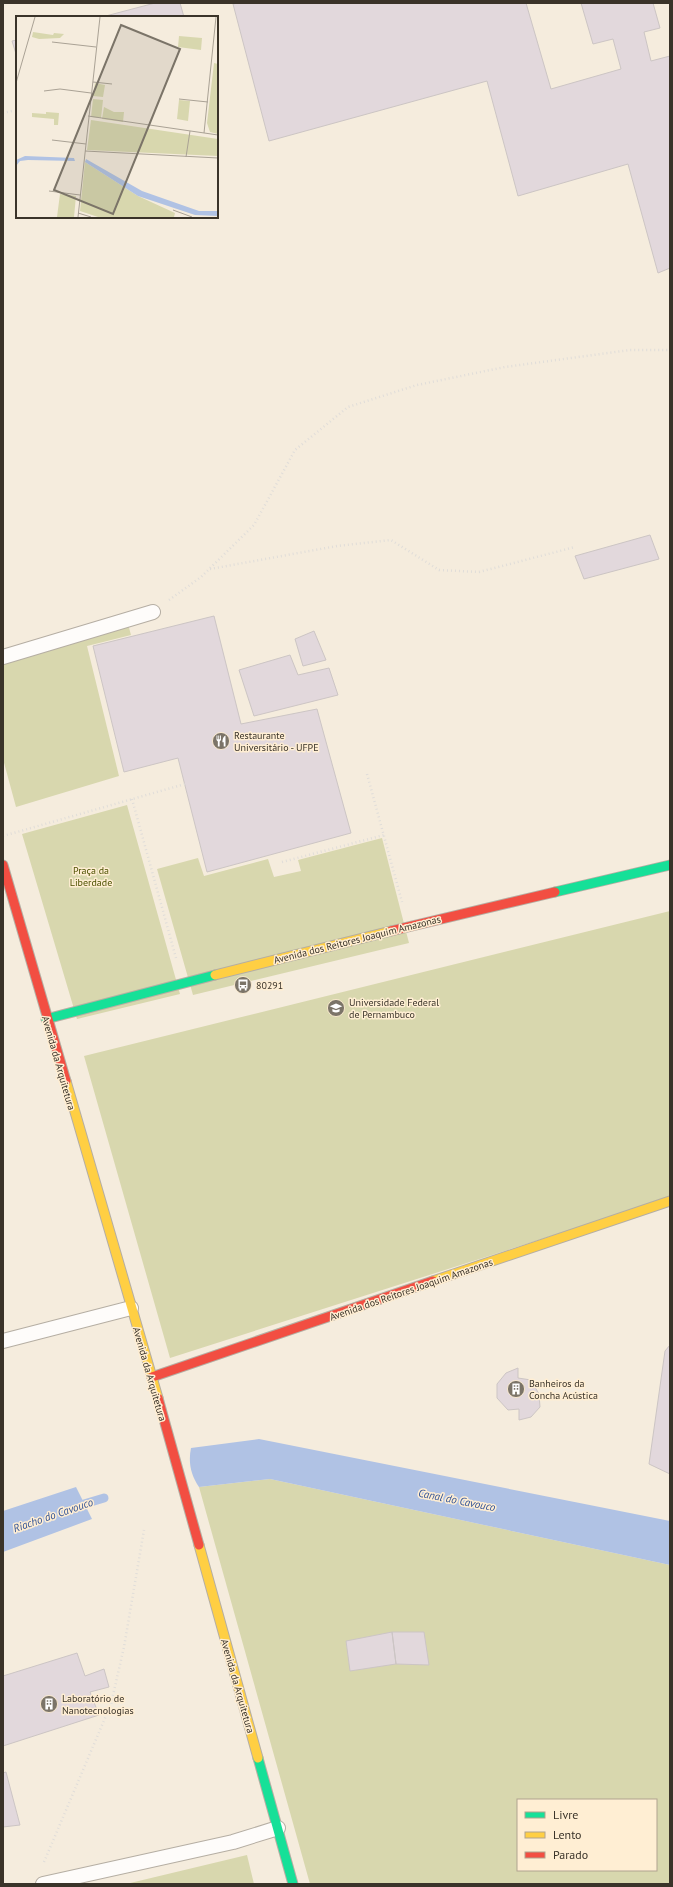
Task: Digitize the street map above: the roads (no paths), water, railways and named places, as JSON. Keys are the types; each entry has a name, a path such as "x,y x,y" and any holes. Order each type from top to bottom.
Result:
{"street":[{"name":"Avenida da Arquitetura","path":"3,865 46,1019 152,1377 293,1884"},
{"name":"Avenida dos Reitores Joaquim Amazonas","path":"46,1019 183,982 408,926 670,865"},
{"name":"Avenida dos Reitores Joaquim Amazonas","path":"152,1377 670,1200"}],"lane":[{"path":"3,657 153,612"},
{"path":"3,1341 131,1308"},
{"path":"43,1884 233,1842 278,1828"}],"water":[{"name":"Canal do Cavouco","path":"259,1439 670,1521 670,1565 270,1479 199,1487 191,1469 191,1448"},
{"path":"76,1487 92,1519 3,1552 3,1511"}],"waterway":[{"name":"Riacho do Cavouco","path":"74,1507 104,1498"}],"place":[{"name":"Restaurante Universitário - UFPE","path":"221,741"},
{"name":"80291","path":"243,985"},
{"name":"Universidade Federal de Pernambuco","path":"336,1008"},
{"name":"Banheiros da Concha Acústica","path":"516,1389"},
{"name":"Laboratório de Nanotecnologias","path":"49,1704"}],"park label":[{"name":"Praça da Liberdade","path":"91,876"}]}
